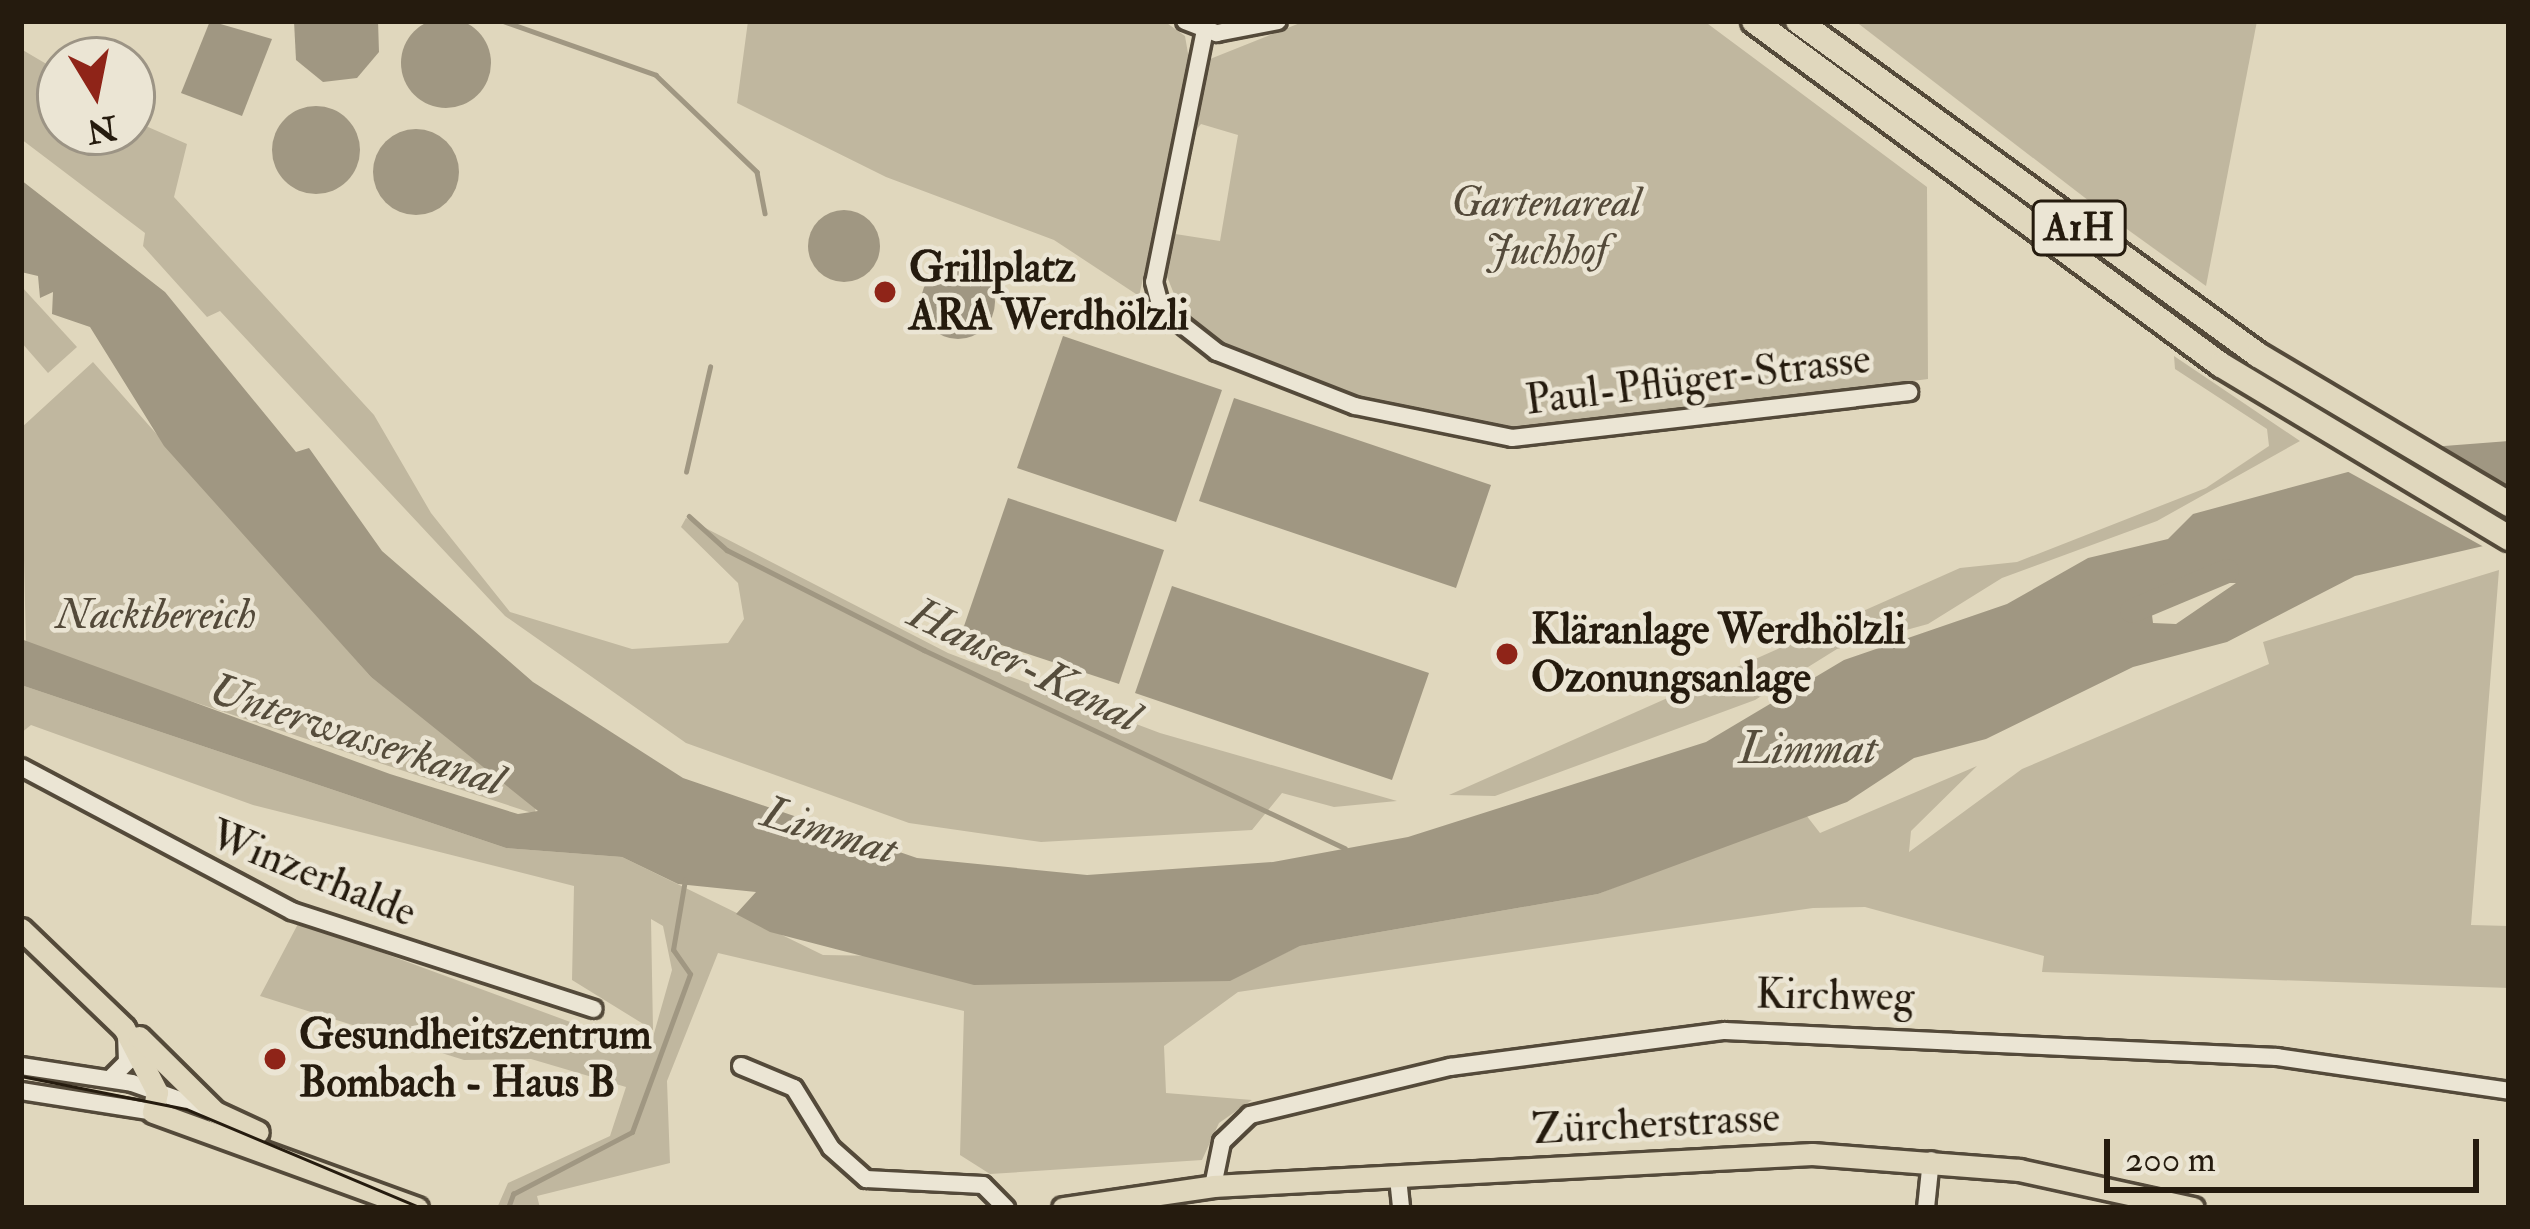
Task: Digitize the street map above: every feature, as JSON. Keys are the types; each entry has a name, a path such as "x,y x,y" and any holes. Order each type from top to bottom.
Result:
{"highway":[{"name":"A1H","path":"1754,21 2307,422 2509,538"},
{"name":"A1H","path":"1798,21 2368,424 2509,504"}],"main road":[{"path":"21,929 214,1112 304,1160"},
{"path":"124,1028 155,1102 417,1208"},
{"name":"Zürcherstrasse","path":"1063,1208 1213,1186 1769,1156 1931,1160 2193,1208"}],"street":[{"path":"1185,21 1204,30 1278,21"},
{"name":"Paul-Pflüger-Strasse","path":"1204,30 1154,282 1161,308 1217,352 1355,406 1512,438 1909,392"},
{"name":"Winzerhalde","path":"21,767 292,911 593,1009"},
{"path":"110,1079 127,1062 124,1028"},
{"name":"Kirchweg","path":"1213,1186 1222,1142 1250,1115 1450,1067 1725,1030 2277,1057 2509,1091"},
{"path":"155,1102 159,1059"},
{"path":"21,1066 110,1079 155,1102"},
{"path":"741,1066 794,1088 831,1148 866,1179 983,1185 1006,1208"},
{"path":"21,1091 214,1112"},
{"path":"1926,1208 1931,1160"},
{"path":"1392,1178 1402,1208"}],"green space":[{"path":"748,21 1164,21 1185,36 1191,71 1139,296 1054,240 886,177 737,103"},
{"name":"Gartenareal Juchhof","path":"1305,21 1704,21 1927,187 1928,379 1525,432 1341,394 1225,348 1184,319 1164,269 1169,233 1220,241 1238,135 1201,124 1193,134 1210,59"},
{"path":"1855,21 2257,21 2206,286 2106,214"},
{"path":"21,49 36,58 36,150 21,139"},
{"path":"156,130 187,144 174,197 374,415 431,513 510,612 632,649 728,643 744,619 738,583 681,527 686,518 948,653 1160,733 1397,801 1334,807 1282,793 1252,830 1041,842 909,823 686,743 505,616 220,311 207,317 143,246 145,233 43,156 156,156"},
{"path":"21,286 77,347 48,373 21,342"},
{"path":"2174,356 2300,441 2157,521 2002,578 1928,624 1837,649 1755,700 1495,796 1449,795 1960,568 2017,562 2206,488 2269,446 2267,429 2175,369"},
{"name":"Nacktbereich","path":"93,362 371,677 536,804 535,814 26,647 21,428"},
{"path":"2499,570 2471,925 2509,926 2509,988 2042,972 2044,956 1865,907 1813,908 1238,992 1164,1046 1166,1093 1252,1100 1219,1123 1202,1160 990,1174 960,1155 964,1011 718,953 667,1081 670,1163 537,1196 540,1208 497,1208 508,1183 610,1136 626,1087 531,1059 464,1060 260,996 299,922 649,1051 672,970 663,926 651,919 653,1030 572,980 574,886 253,805 31,725 21,733 21,685 506,848 622,857 823,955 1266,962 1300,946 1598,894 1792,817 1806,815 1820,833 1977,766 1911,831 1909,852 2022,769 2269,664 2263,642"}],"water":[{"path":"446,18 463,21 478,31 488,46 488,80 478,95 463,105 446,108 429,105 414,95 404,80 401,63 404,46 414,31 429,21"},
{"path":"210,21 272,39 242,116 181,93"},
{"path":"294,21 378,21 379,52 357,78 323,82 296,60"},
{"path":"316,106 347,119 360,150 347,181 316,194 285,181 272,150 285,119"},
{"path":"416,129 447,141 459,172 447,203 416,215 385,203 373,172 385,141"},
{"name":"Limmat","path":"21,180 165,292 296,452 309,448 382,551 533,682 683,778 917,858 1087,875 1273,862 1408,837 1706,742 1844,660 2007,604 2088,558 2168,539 2193,514 2444,446 2509,441 2509,540 2355,576 2227,642 2133,667 1986,739 1914,758 1847,802 1598,894 1300,946 1230,981 974,985 770,932 736,914 756,892 678,884 622,857 506,848 21,685 21,639 390,774 518,814 538,811 371,677 164,446 90,327 52,314 53,292 40,298 38,276 21,272","holes":["2193,583 2236,583 2176,624 2153,623 2151,607"]},
{"path":"844,210 869,221 880,246 869,271 844,282 819,271 808,246 819,221"},
{"path":"958,265 984,276 995,302 984,328 958,339 932,328 921,302 932,276"},
{"path":"1063,336 1222,390 1176,522 1017,468"},
{"path":"1234,398 1491,485 1456,588 1199,501"},
{"path":"1008,498 1164,550 1119,684 962,632"},
{"path":"1172,586 1429,673 1392,780 1135,693"}],"pier":[{"path":"2429,443 2509,487 2509,546 2484,547 2334,464"}],"waterway":[{"name":"Hauser-Kanal","path":"503,21 656,75 757,172 765,213"},
{"name":"Hauser-Kanal","path":"686,472 710,367"},
{"name":"Hauser-Kanal","path":"689,516 727,550 924,650 1345,848"},
{"name":"Limmat","path":"2132,611 2227,571"},
{"path":"508,1208 513,1194 632,1132 690,974 673,950 685,880"}],"tram line":[{"path":"21,1076 186,1109 422,1208"}],"place":[{"name":"Grillplatz ARA Werdhölzli","path":"885,292"},
{"name":"Kläranlage Werdhölzli Ozonungsanlage","path":"1507,654"},
{"name":"Gesundheitszentrum Bombach - Haus B","path":"275,1059"}],"water label":[{"name":"Unterwasserkanal","path":"356,736"}]}
